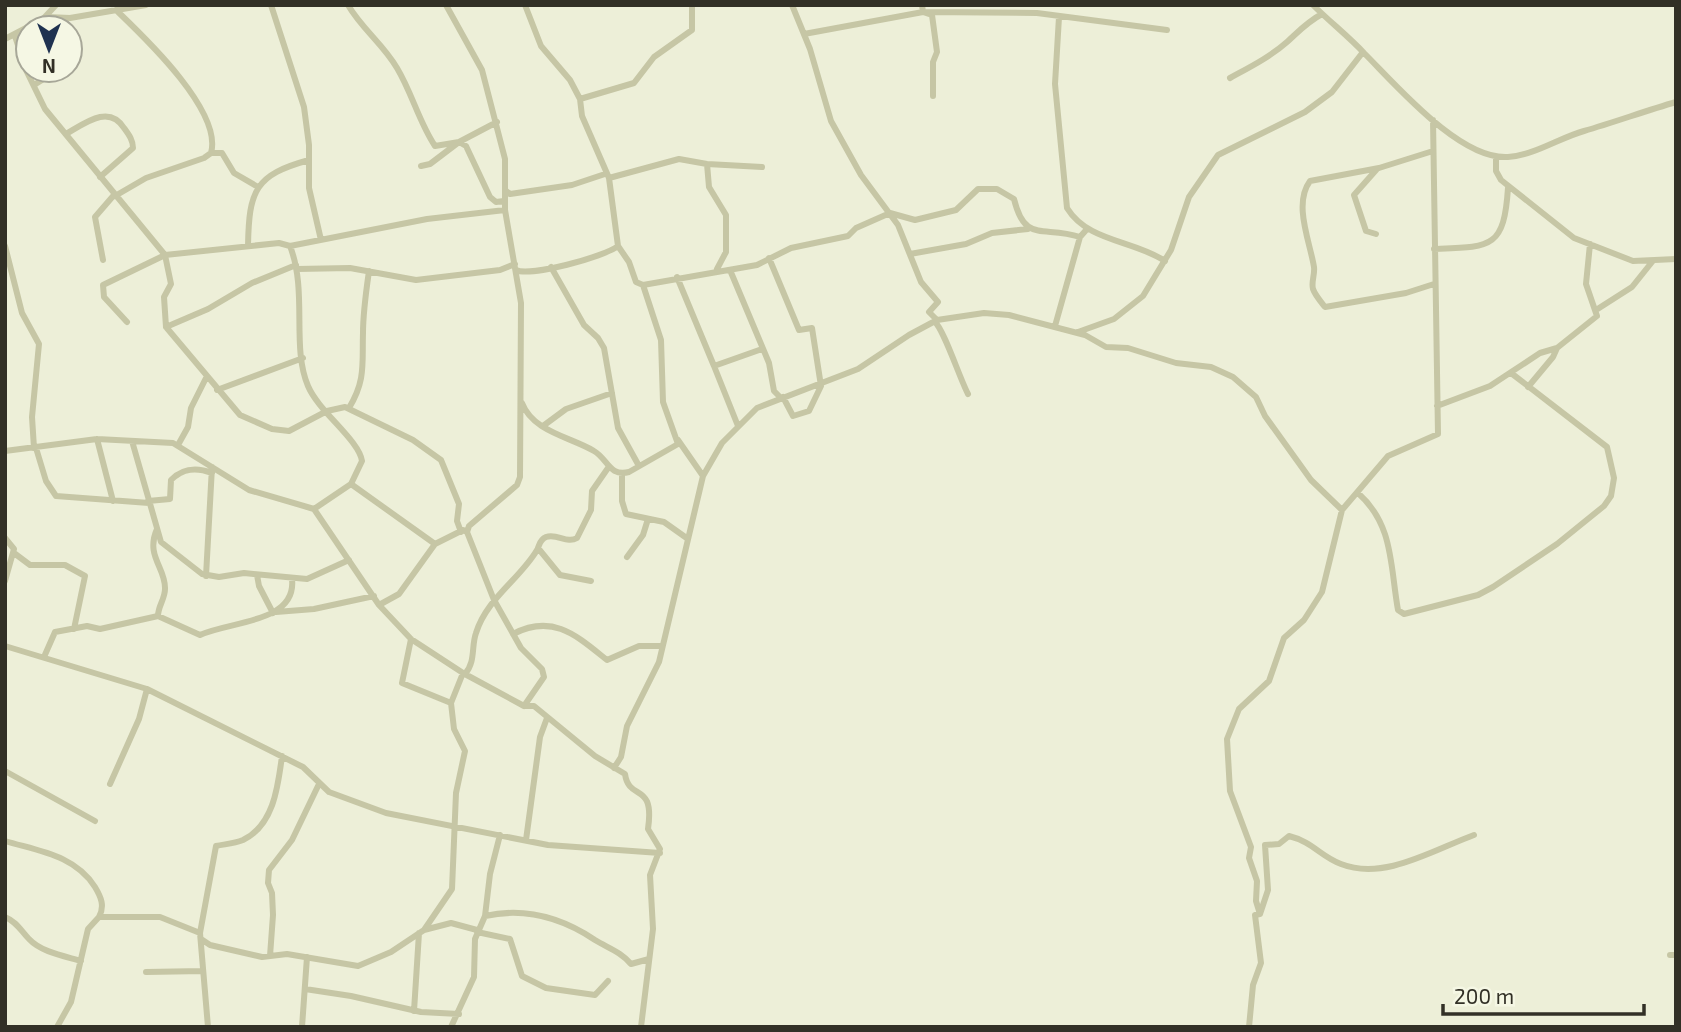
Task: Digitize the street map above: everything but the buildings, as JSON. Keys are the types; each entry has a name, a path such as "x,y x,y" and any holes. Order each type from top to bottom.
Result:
{"street":[{"path":"84,16 146,5"},
{"path":"271,5 303,107 310,194 321,240"},
{"path":"348,5 360,25 378,40 397,67 433,145 459,142 466,146 489,197 496,202 504,201"},
{"path":"525,5 541,46 570,80 580,99 582,116 607,176 618,246 629,262 636,282 643,285 717,269 730,270 757,265 791,248 848,236 856,228 890,213 915,220 956,210 973,191 991,188 1014,199 1019,219 1028,229"},
{"path":"580,99 634,83 654,57 692,30 692,5"},
{"path":"792,5 804,34 831,121 861,175 890,213 921,282 937,302 929,312 943,330 951,359 968,394"},
{"path":"1313,5 1433,120 1457,139 1496,157 1521,155 1586,130 1604,128 1625,117 1676,102"},
{"path":"379,605 395,599 435,544 464,532 517,485 521,303 504,201 505,159 482,70 449,6"},
{"path":"804,34 922,9 1037,13 1108,20 1130,27 1167,30"},
{"path":"922,9 932,15 937,52 933,62 933,96"},
{"path":"116,10 176,70 204,117 213,144 211,153"},
{"path":"1230,78 1264,59 1288,41 1301,26 1322,14"},
{"path":"1059,17 1055,84 1069,211 1087,229 1106,238 1148,250 1165,261"},
{"path":"1077,333 1114,319 1136,303 1151,285 1165,261 1189,197 1218,155 1305,113 1332,92 1363,51"},
{"path":"34,85 45,109 165,255 171,284 164,297 166,327 206,378 240,415 272,429 289,431 323,413 349,408 413,440 438,457 459,504 457,521 494,600 521,648 544,674 524,706"},
{"path":"66,134 99,116 115,118 122,124 133,142 133,148 100,177"},
{"path":"1260,914 1256,901 1257,881 1249,858 1251,848 1230,791 1227,739 1239,709 1269,681 1284,638 1304,620 1322,592 1342,510 1388,456 1436,437 1433,120"},
{"path":"421,166 497,122"},
{"path":"1433,151 1379,168 1310,181 1307,185 1305,234 1314,268 1314,291 1325,307 1331,308 1434,284"},
{"path":"103,260 94,221 97,213 115,196 146,178 211,153 222,153 234,173 258,187"},
{"path":"1496,157 1496,171 1508,188 1566,234 1633,261 1676,259"},
{"path":"506,191 510,194 572,185 679,159 707,164 762,167"},
{"path":"248,246 248,216 258,187 274,173 309,160"},
{"path":"707,164 709,187 726,215 726,252 717,269"},
{"path":"1376,234 1366,231 1354,195 1379,168"},
{"path":"1434,249 1478,247 1492,239 1505,225 1508,188"},
{"path":"127,322 107,301 102,287 111,279 150,264 165,255 283,243 290,246 427,219 505,210"},
{"path":"910,254 966,244 992,233 1028,229 1080,237"},
{"path":"1055,326 1080,237 1087,229"},
{"path":"1437,406 1461,399 1511,373 1540,353 1557,348 1596,318 1596,310 1586,284 1590,244"},
{"path":"5,246 27,327 39,344 32,417 35,448 52,494 149,502 171,498 171,480 187,470 212,470"},
{"path":"290,246 297,267 307,384 323,413 361,456 360,467 351,484 314,509"},
{"path":"515,267 520,272 551,267 598,257 618,246"},
{"path":"730,270 772,373 774,391 782,398 793,416 801,415 809,411 821,386 812,328 800,331 797,328 769,258"},
{"path":"1596,310 1632,288 1652,262"},
{"path":"166,327 208,309 234,292 297,267 336,267 416,280 515,267"},
{"path":"551,267 583,325 600,341 609,365 618,428 639,466"},
{"path":"349,408 360,390 363,375 363,332 369,271"},
{"path":"677,277 738,426"},
{"path":"643,285 661,340 663,402 678,440 703,476"},
{"path":"614,768 621,757 626,726 648,688 662,646 703,476 713,454 757,408 821,386 858,369 909,335 936,321 998,313 1055,326 1095,339 1106,347 1128,348 1176,363 1211,367 1242,382 1256,397 1265,416 1316,487 1342,510"},
{"path":"1528,387 1553,357 1557,348"},
{"path":"713,366 762,349"},
{"path":"217,390 303,358"},
{"path":"1358,493 1371,504 1387,533 1398,610 1404,614 1478,595 1507,579 1604,506 1613,490 1613,470 1607,447 1567,413 1547,403 1511,373"},
{"path":"178,445 184,436 191,408 206,378"},
{"path":"543,426 566,409 612,393"},
{"path":"520,399 525,412 543,426 594,451 608,468 622,474 677,446 678,440"},
{"path":"97,439 113,501"},
{"path":"5,451 97,439 160,441 178,445 212,470 249,490 314,509 379,605 411,639 464,674 524,706 531,705 625,774 632,788 647,799 652,814 648,829 660,853"},
{"path":"132,441 161,542 206,576 257,575 292,579 315,576 349,560"},
{"path":"414,1011 422,931 452,889 458,778 465,749 454,729 451,703 476,649 476,632 494,600 538,548 542,539 548,536 571,541 577,538 591,510 592,491 608,468"},
{"path":"206,576 212,470"},
{"path":"622,474 622,501 626,514 668,524 688,540"},
{"path":"351,484 435,544"},
{"path":"627,556 643,535 648,519"},
{"path":"157,528 153,556 164,581 165,591 158,616"},
{"path":"5,538 14,545 5,581"},
{"path":"538,548 556,573 591,581"},
{"path":"14,553 30,565 65,565 85,576 74,629"},
{"path":"257,575 259,586 274,612"},
{"path":"274,612 289,601 293,593 292,579"},
{"path":"44,657 56,631 87,625 100,629 158,616 200,635 223,625 274,612 314,609 374,596"},
{"path":"513,634 521,630 555,625 584,640 607,660 639,646 662,646"},
{"path":"411,639 402,682 451,703"},
{"path":"5,646 148,689 282,756 308,771 318,786 328,792 386,813 526,840 660,853"},
{"path":"110,784 139,719 148,689"},
{"path":"526,840 540,737 547,718"},
{"path":"208,1027 200,936 216,846 234,843 256,831 276,796 282,756"},
{"path":"5,771 95,821"},
{"path":"270,956 273,915 272,893 268,883 269,870 292,840 318,786"},
{"path":"452,1027 474,977 477,931 485,916 490,874 500,835"},
{"path":"1260,914 1268,890 1265,845 1279,844 1289,836 1308,841 1337,863 1359,871 1384,870 1474,835"},
{"path":"5,841 56,856 78,866 100,894 102,910 88,929 68,1010 57,1027"},
{"path":"641,1027 654,912 649,889 650,875 660,853"},
{"path":"485,916 512,911 535,914 583,930 622,954 631,964 649,959"},
{"path":"1249,1027 1253,985 1261,969 1255,915 1260,914"},
{"path":"5,917 13,920 30,941 80,961"},
{"path":"99,917 160,917 218,947 270,956 287,954 358,966 391,952 422,931 451,923 510,939 522,976 546,988 595,995 608,981"},
{"path":"302,1027 307,957"},
{"path":"146,972 203,971"},
{"path":"305,989 351,996 414,1011 459,1014"}]}
